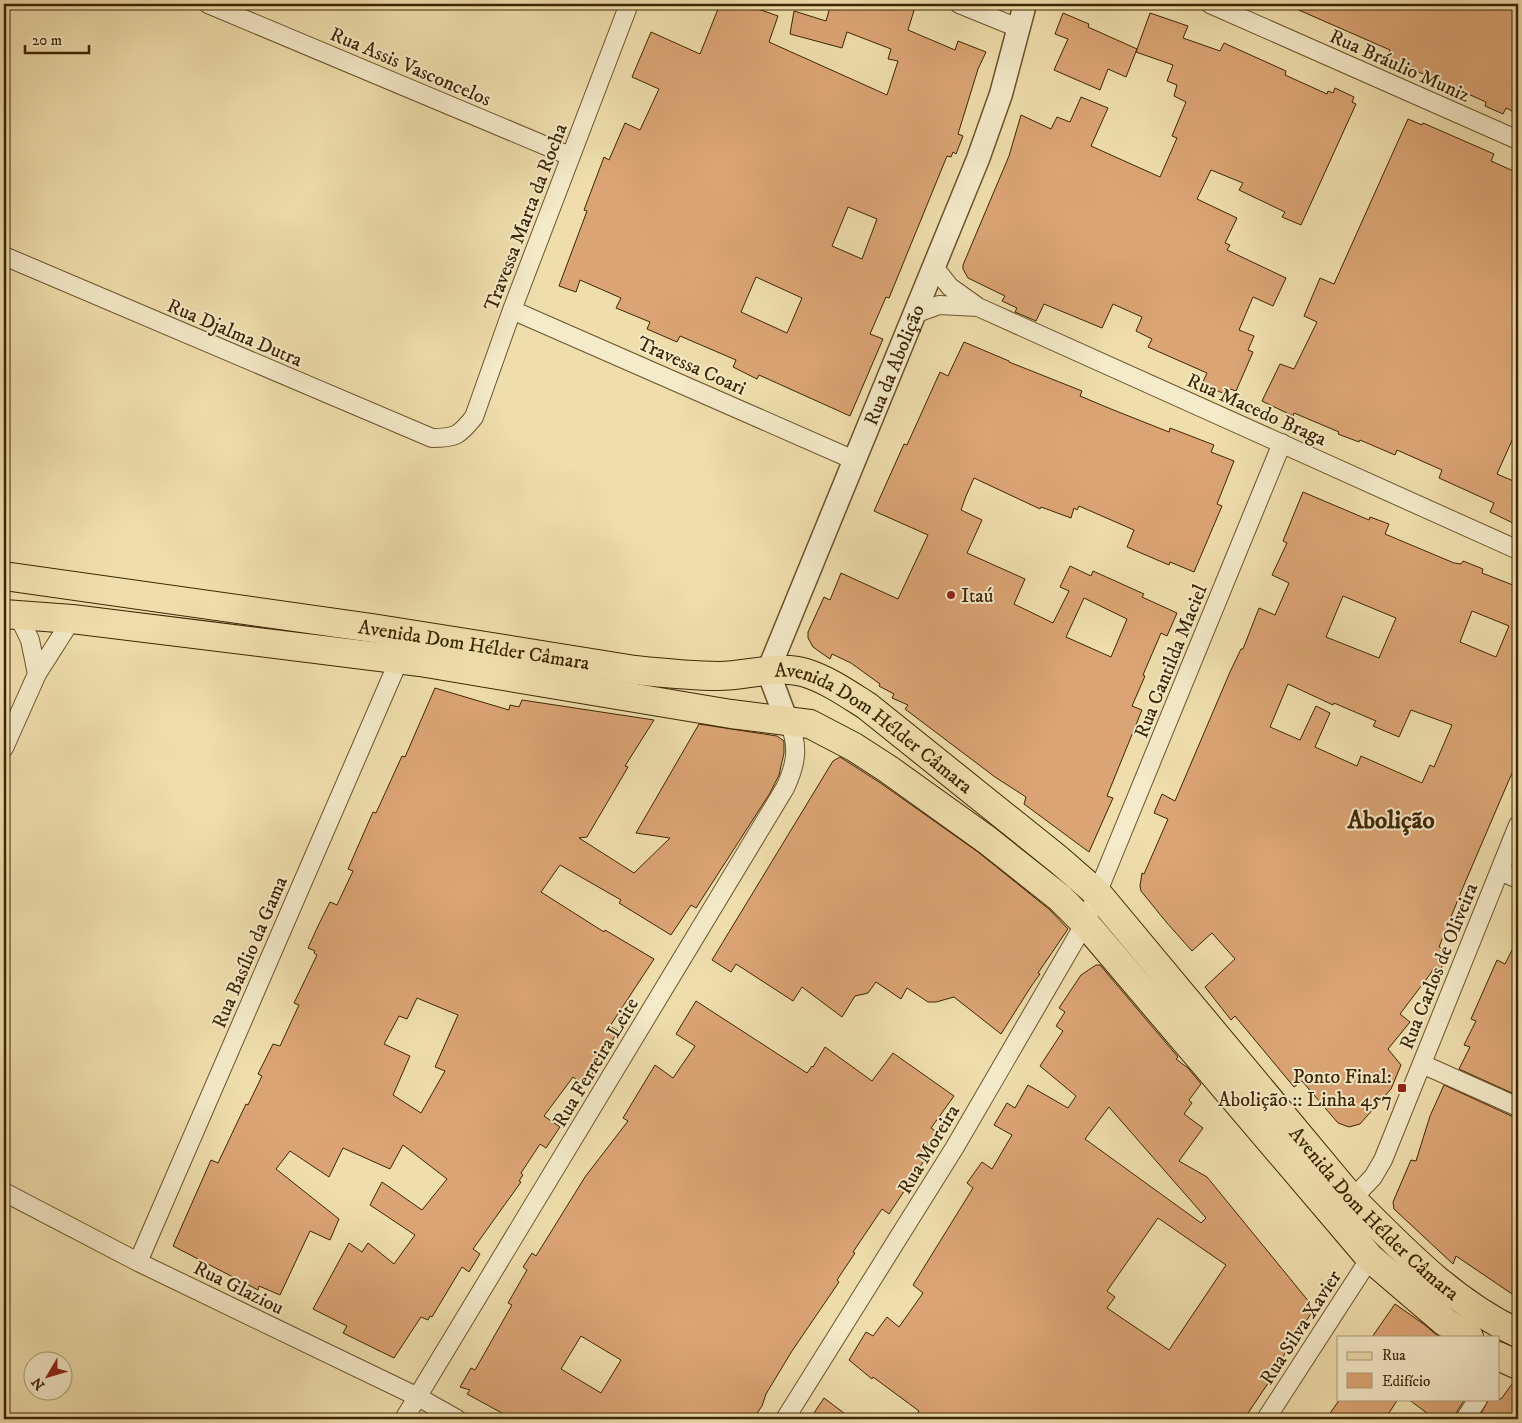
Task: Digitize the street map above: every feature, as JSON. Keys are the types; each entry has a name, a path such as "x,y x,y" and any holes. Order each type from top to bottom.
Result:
{"main road":[{"name":"Avenida Dom Hélder Câmara","path":"4,576 372,628 635,670 678,675 720,676 788,670 806,673 835,686 867,706 1059,860 1098,894 1352,1199 1387,1234 1458,1298 1518,1333"},
{"name":"Avenida Dom Hélder Câmara","path":"11,614 72,619 399,660 731,714 788,720 810,724 823,730 888,769 987,840 1060,898 1085,923 1370,1258 1445,1322 1467,1336"}],"street":[{"name":"Rua Assis Vasconcelos","path":"208,4 570,156"},
{"name":"Travessa Marta da Rocha","path":"450,438 464,430 474,417 512,310 629,4"},
{"path":"959,4 1018,28"},
{"name":"Rua da Abolição","path":"768,672 978,158 1001,94 1025,4"},
{"name":"Rua Bráulio Muniz","path":"1210,4 1518,140"},
{"name":"Rua Djalma Dutra","path":"4,256 432,438 450,438"},
{"name":"Rua Macedo Braga","path":"934,267 950,286 978,307 1518,550"},
{"name":"Rua Macedo Braga","path":"914,314 939,305 978,307"},
{"name":"Travessa Coari","path":"512,310 854,460"},
{"name":"Rua Cantilda Maciel","path":"1098,894 1282,443"},
{"path":"11,614 30,640 37,674"},
{"path":"4,748 37,674 72,619"},
{"name":"Rua Basílio da Gama","path":"138,1262 399,660"},
{"path":"768,672 788,720"},
{"name":"Rua Ferreira Leite","path":"404,1419 786,788 793,772 796,744 794,733 788,720"},
{"name":"Rua Carlos de Oliveira","path":"1352,1199 1373,1177 1383,1160 1518,824"},
{"path":"1500,870 1518,879"},
{"name":"Rua Moreira","path":"785,1419 955,1147 1085,923 1098,894"},
{"path":"1422,1064 1518,1108"},
{"name":"Rua Glaziou","path":"4,1192 138,1262 418,1397 457,1419"},
{"name":"Rua Silva Xavier","path":"1266,1419 1370,1258"},
{"path":"1464,1419 1477,1400"}],"building":[{"path":"720,4 744,4 778,16 769,42 887,95 898,61 888,59 891,49 847,32 842,48 790,34 794,11 826,21 831,4 916,4 908,30 955,50 958,41 986,52 978,69 958,134 963,136 956,154 953,152 951,157 947,156 889,298 886,297 870,334 883,339 850,416 759,375 757,379 733,367 736,360 680,336 677,342 647,329 650,322 616,308 621,298 580,280 576,292 559,286 587,211 584,210 604,157 609,160 625,123 640,130 659,89 632,77 651,32 700,54","holes":["848,207 877,219 862,259 832,246","756,277 802,298 787,333 741,312"]},
{"path":"1285,4 1393,4 1410,10 1413,4 1518,4 1518,114 1506,108 1503,114 1485,106 1486,102 1412,69 1411,73 1385,61 1390,50"},
{"path":"1063,13 1089,24 1088,27 1137,49 1126,77 1108,69 1100,90 1054,70 1068,39 1055,34"},
{"path":"1150,13 1188,26 1183,38 1220,51 1224,43 1286,71 1285,75 1327,94 1328,91 1333,93 1335,88 1354,97 1352,102 1356,104 1301,225 1282,217 1285,212 1239,190 1243,183 1211,170 1197,199 1237,218 1225,243 1230,245 1227,250 1286,278 1273,306 1253,297 1239,330 1254,336 1248,350 1253,352 1236,391 1230,389 1227,395 1202,384 1207,373 1148,347 1152,339 1136,331 1142,317 1113,304 1102,328 1044,304 1036,321 1015,312 1017,308 1002,301 1005,296 968,278 963,269 963,265 1009,156 1021,115 1051,129 1057,117 1070,122 1081,97 1108,108 1091,146 1160,177 1177,138 1172,136 1186,102 1174,96 1177,85 1167,81 1173,65 1136,52"},
{"path":"1408,119 1422,125 1423,123 1494,154 1491,161 1518,173 1518,427 1497,474 1518,483 1518,510 1513,523 1490,512 1494,503 1439,478 1442,470 1397,450 1395,455 1360,440 1359,442 1338,434 1339,432 1294,413 1293,416 1262,401 1280,364 1294,369 1317,322 1304,316 1320,278 1334,284"},
{"path":"964,342 1082,391 1080,396 1111,409 1169,432 1170,428 1214,445 1211,452 1234,461 1217,504 1222,506 1194,572 1170,562 1169,565 1127,547 1134,530 1079,506 1077,510 1074,508 1071,518 1041,507 1040,509 974,478 966,496 961,510 982,520 967,553 1025,579 1014,604 1053,623 1069,591 1060,587 1070,566 1091,576 1093,571 1144,594 1142,597 1177,613 1167,636 1161,633 1143,675 1145,676 1132,706 1142,710 1107,796 1113,798 1089,852 1024,804 1026,797 995,777 905,709 908,705 892,698 894,694 879,686 880,684 851,663 832,654 830,659 813,647 808,638 808,632 824,597 830,600 841,573 898,599 928,535 874,511 904,444 907,445 940,372 948,376","holes":["1084,598 1127,619 1111,657 1066,637"]},
{"path":"1303,492 1369,520 1370,517 1389,524 1385,534 1454,563 1461,564 1463,561 1483,569 1482,573 1518,587 1518,759 1439,947 1448,952 1441,969 1434,967 1400,1014 1410,1022 1388,1049 1401,1065 1391,1089 1360,1124 1349,1127 1338,1123 1302,1081 1294,1087 1235,1016 1231,1020 1205,987 1235,959 1212,933 1192,951 1141,891 1140,886 1142,873 1144,874 1168,819 1154,813 1162,794 1175,801 1230,672 1241,649 1243,649 1259,608 1275,615 1289,583 1272,575 1287,543 1283,541","holes":["1343,596 1396,618 1379,658 1326,637","1472,611 1509,626 1496,657 1460,642","1288,684 1333,705 1334,703 1376,721 1373,726 1399,737 1411,710 1452,725 1434,767 1430,765 1422,783 1361,756 1357,766 1315,747 1330,713 1316,706 1300,740 1270,727"]},
{"path":"435,688 509,710 510,705 519,707 522,700 654,720 625,766 628,767 587,837 579,838 634,873 670,838 636,833 699,724 777,736 784,741 784,753 779,775 770,793 696,908 691,905 671,935 619,903 621,900 560,865 541,892 604,932 605,930 654,959 610,1026 618,1031 585,1086 573,1077 544,1116 560,1127 546,1148 540,1144 521,1173 523,1175 519,1181 521,1182 473,1249 480,1254 469,1272 462,1267 432,1317 430,1316 428,1320 421,1317 394,1358 343,1333 347,1326 313,1309 349,1243 362,1252 368,1243 394,1264 415,1235 370,1205 382,1182 422,1210 447,1179 403,1145 390,1169 343,1148 329,1177 290,1151 276,1169 339,1219 330,1240 310,1231 280,1295 259,1286 258,1290 173,1246 211,1160 218,1163 246,1104 248,1105 262,1076 258,1074 273,1044 280,1046 299,1005 294,1003 317,955 314,953 315,951 308,948 330,902 337,905 353,871 348,869 373,812 376,813 402,756 405,757","holes":["417,998 458,1015 435,1067 445,1071 421,1113 393,1095 410,1056 384,1044 399,1016 407,1019"]},
{"path":"840,757 879,782 978,852 1050,910 1068,929 1038,973 1040,974 1001,1034 954,997 936,1002 928,1002 907,988 901,999 876,982 868,993 855,996 842,1017 802,987 793,1001 736,964 731,972 712,960 833,761"},
{"path":"1518,938 1518,1081 1512,1093 1459,1069 1470,1047 1464,1045 1476,1021 1471,1019 1497,960 1505,964"},
{"path":"1096,965 1100,965 1178,1057 1176,1059 1188,1068 1201,1084 1189,1100 1192,1103 1184,1114 1203,1128 1179,1161 1207,1177 1310,1303 1312,1312 1275,1369 1277,1370 1244,1419 913,1419 919,1411 873,1377 872,1379 849,1360 866,1332 873,1336 887,1317 899,1327 923,1293 913,1285 973,1188 967,1183 982,1162 992,1169 1012,1135 994,1125 1007,1103 1015,1108 1028,1085 1068,1108 1076,1096 1040,1066 1063,1031 1056,1026 1065,1012 1059,1008 1081,975","holes":["1109,1107 1206,1218 1201,1223 1085,1139","1158,1218 1226,1265 1169,1350 1107,1308 1115,1297 1107,1291"]},
{"path":"696,1001 807,1073 813,1067 825,1047 872,1081 893,1053 954,1096 931,1128 941,1135 889,1214 882,1209 853,1252 855,1253 837,1280 839,1282 792,1351 753,1419 513,1419 467,1394 470,1390 460,1387 471,1368 475,1370 512,1305 508,1303 527,1270 523,1267 532,1253 536,1256 585,1177 628,1121 623,1118 655,1065 673,1078 695,1046 676,1034","holes":["581,1336 621,1360 601,1393 561,1369"]},
{"path":"1444,1085 1518,1119 1518,1298 1456,1256 1453,1264 1394,1209 1393,1202 1411,1160 1416,1161 1430,1116"},
{"path":"1395,1304 1438,1336 1373,1336"},
{"path":"1515,1380 1518,1380 1518,1419 1478,1419 1488,1400 1501,1399"},
{"path":"824,1398 852,1419 810,1419"},
{"path":"1339,1400 1397,1400 1385,1419 1326,1419"},
{"path":"1409,1400 1464,1400 1454,1419 1435,1419"}],"place":[{"name":"Itaú","path":"951,595"},
{"name":"Ponto Final: Abolição :: Linha 457","path":"1402,1088"}],"district":[{"name":"Abolição","path":"1391,819"}]}
